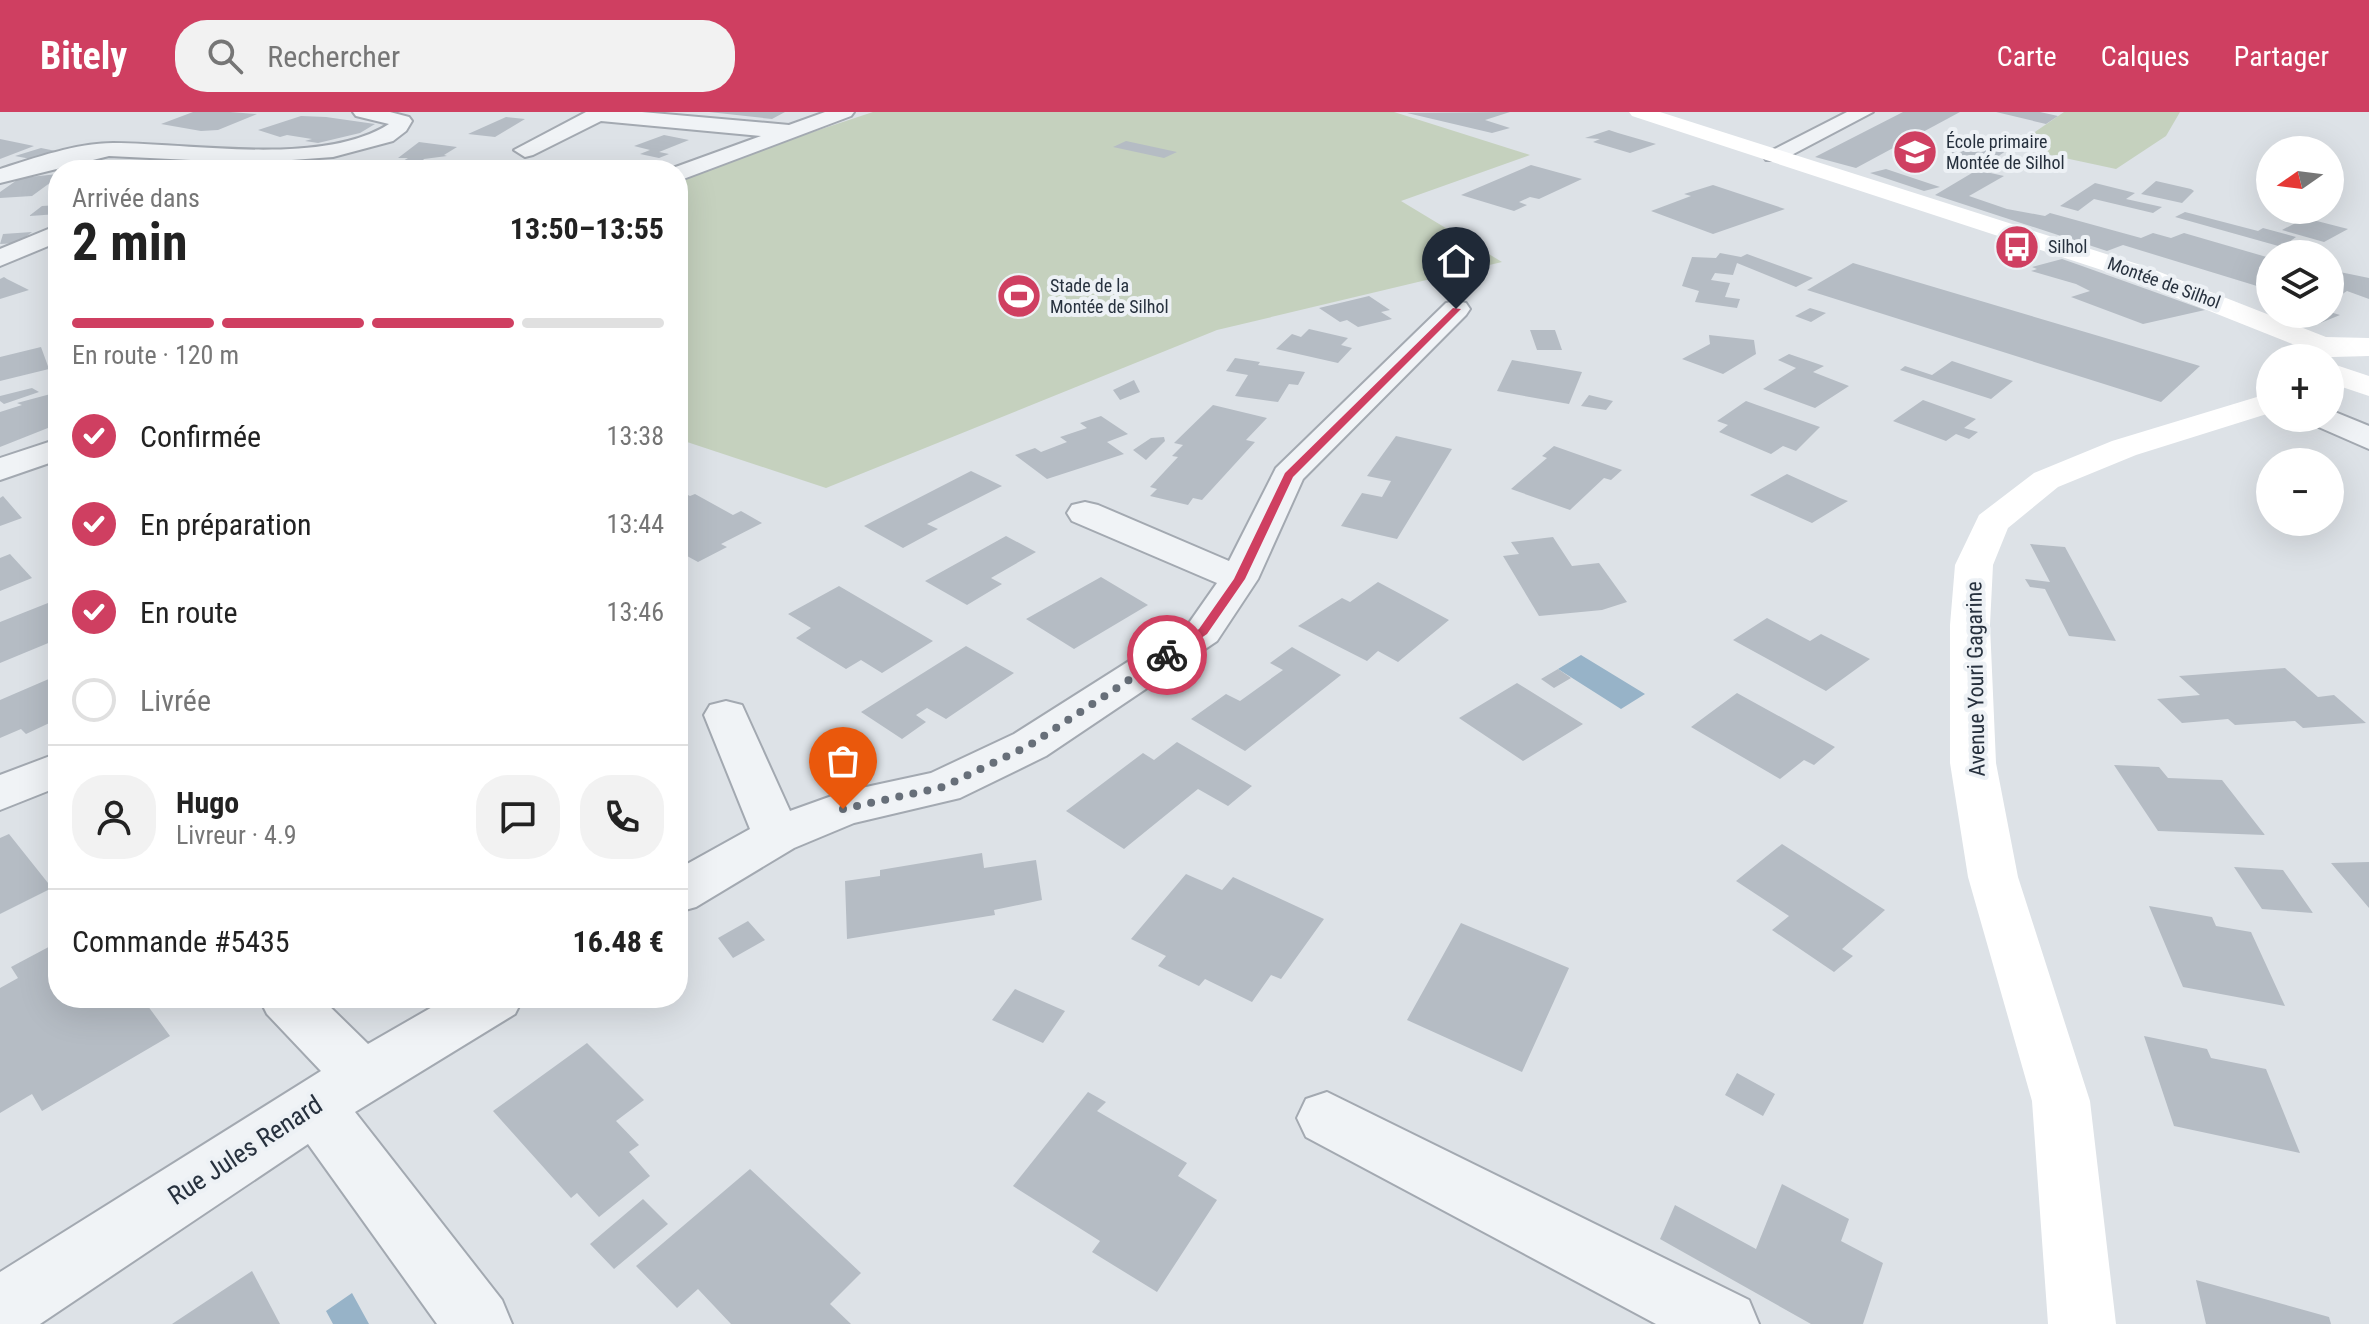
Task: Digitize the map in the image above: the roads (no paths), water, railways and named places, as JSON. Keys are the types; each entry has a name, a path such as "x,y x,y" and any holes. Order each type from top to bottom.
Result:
{"street":[{"path":"61,160 91,152 161,149 252,156 333,150 385,136 399,127 402,121 363,112"},
{"path":"688,170 844,112"},
{"name":"Montée de Silhol","path":"1639,112 2138,273 2280,344"},
{"path":"1774,155 1863,112"},
{"path":"525,150 600,113 791,132"},
{"path":"142,160 161,149"},
{"path":"0,176 48,163"},
{"path":"0,258 48,237"},
{"path":"688,887 777,836 843,809 943,787 1030,745 1203,632 1239,579 1288,475 1456,309"},
{"path":"2344,364 2369,347"},
{"name":"Avenue Youri Gagarine","path":"2082,1324 2061,1101 1993,877 1973,763 1970,625 1974,565 1992,523 2046,480 2124,448 2256,407"},
{"path":"2344,427 2369,439"},
{"path":"0,470 48,459"},
{"path":"1085,513 1239,579"},
{"path":"726,715 777,836"},
{"path":"0,794 48,773"},
{"path":"292,1008 478,1324"},
{"name":"Rue Jules Renard","path":"0,1311 338,1091 479,1008"},
{"path":"1327,1118 1725,1324"}],"water":[{"path":"1581,655 1645,694 1621,709 1558,669"},
{"path":"352,1293 369,1324 333,1324 326,1311"}],"place":[{"name":"École primaire Montée de Silhol","path":"1915,152"},
{"name":"Silhol","path":"2017,247"},
{"name":"Stade de la Montée de Silhol","path":"1019,296"}]}
